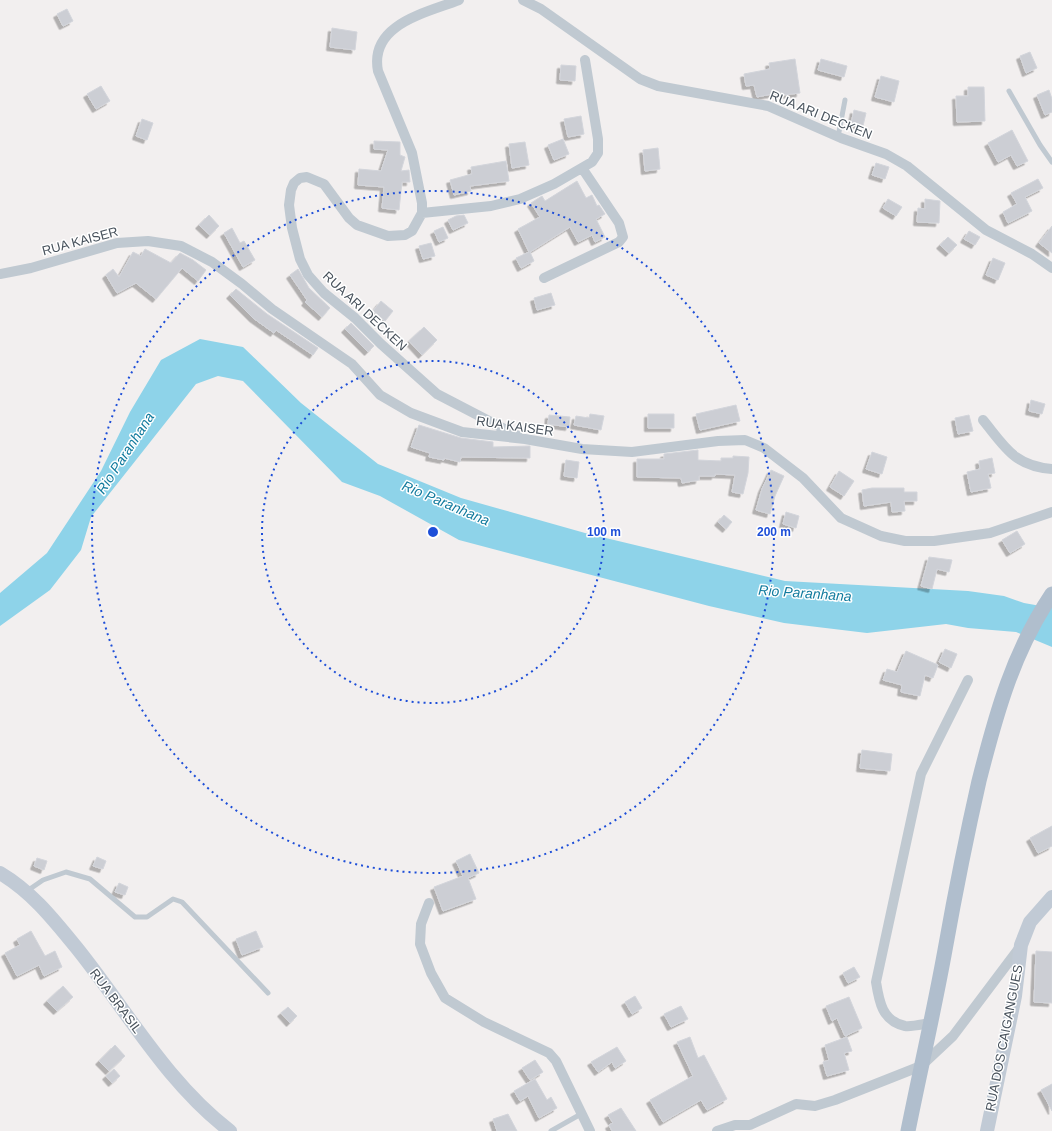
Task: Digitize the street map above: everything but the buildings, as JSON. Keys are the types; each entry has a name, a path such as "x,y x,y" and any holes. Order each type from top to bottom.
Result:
{"main road":[{"path":"908,1131 962,852 990,738 1010,672 1025,640 1052,594"}],"street":[{"path":"459,0 393,28 384,38 376,61 378,72 412,153 422,203 422,213 491,206 520,199 554,184 592,162 598,153 598,139 585,60"},
{"name":"RUA ARI DECKEN","path":"523,0 541,9 640,79 658,86 768,106 838,137 886,154 908,166 986,230 1032,254 1052,268"},
{"path":"544,278 619,242 623,236 619,223 582,168"},
{"name":"RUA ARI DECKEN","path":"422,213 412,231 405,236 388,236 367,230 353,222 324,184 307,177 300,178 294,183 291,190 289,205 292,228 300,259 308,275 324,293 355,318 381,344 437,394 525,439"},
{"name":"RUA KAISER","path":"0,274 31,268 117,242 148,241 182,246 212,262 242,284 272,310 352,364 380,395 411,413 462,432 525,439 582,449 632,452 718,441 745,440 764,448 803,478 841,518 881,536 905,540 934,541 990,533 1052,512"},
{"path":"984,420 1012,455 1024,463 1038,468 1052,469"},
{"path":"930,1023 906,1026 890,1019 879,1004 876,982 921,774 968,680"},
{"name":"RUA BRASIL","path":"0,873 20,885 54,920 92,967 184,1090 213,1118 230,1131"},
{"name":"RUA DOS CAIGANGUES","path":"987,1131 1015,996 1021,945 1030,922 1052,897"},
{"path":"429,903 420,933 420,944 431,973 445,998 484,1022 549,1053 556,1061 590,1131"},
{"path":"719,1130 735,1125 750,1125 796,1104 815,1106 835,1100 921,1066 952,1036 1021,945"}],"lane":[{"path":"1009,91 1040,145 1052,162"},
{"path":"838,137 845,100"},
{"path":"26,891 43,880 66,872 90,879 135,917 147,917 173,898 182,902 268,994"},
{"path":"551,1131 581,1114"}],"water":[{"name":"Rio Paranhana","path":"200,339 243,347 301,403 378,464 461,498 585,533 785,581 968,591 1004,596 1024,603 1052,608 1052,647 1016,632 968,628 946,624 867,633 784,623 709,606 459,540 380,496 342,482 243,381 218,376 196,384 91,517 81,550 50,590 0,626 0,593 47,553 101,471 130,412 161,360"}]}
